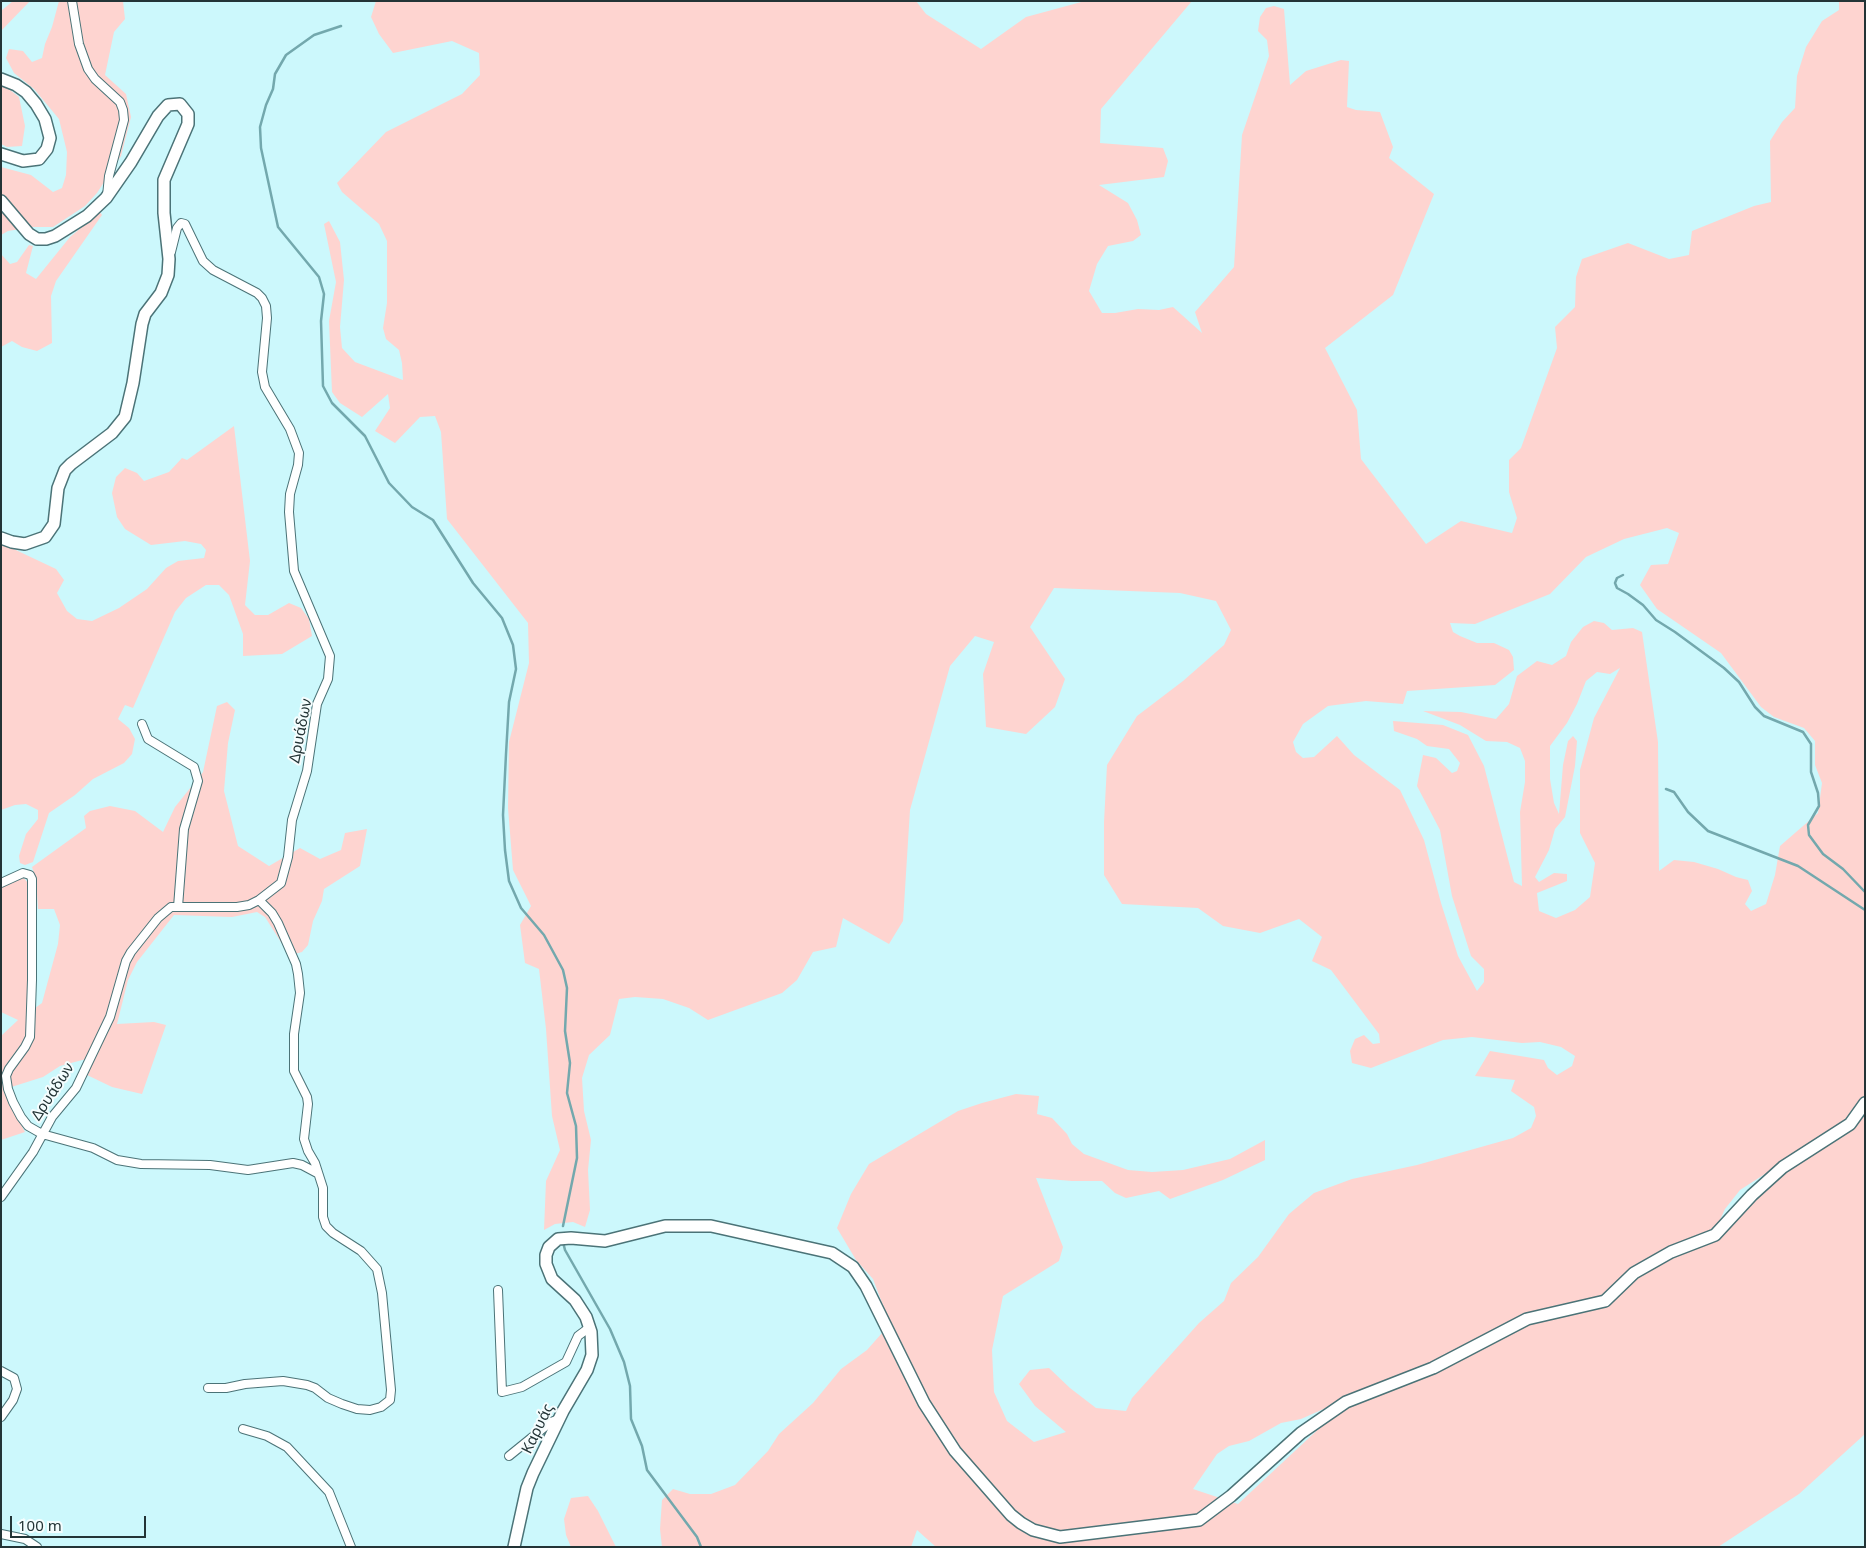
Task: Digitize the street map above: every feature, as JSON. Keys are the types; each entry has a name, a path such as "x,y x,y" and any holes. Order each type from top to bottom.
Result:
{"street":[{"path":"72,1 79,44 88,69 95,79 120,102 124,110 124,120 109,176 106,198"},
{"path":"1,79 16,85 26,92 36,104 45,119 50,138 47,149 40,159 23,161 1,154"},
{"path":"1,200 29,234 37,239 46,239 66,231 87,216 106,198 131,162 158,116 168,105 180,104 186,109 189,119 164,180 164,206 169,259 165,283 161,293 145,314 142,324 133,383 125,418 112,433 65,470 58,488 54,524 45,537 25,544 1,538"},
{"name":"Δρυάδων","path":"1,1197 30,1158 56,1111 76,1088 110,1017 126,962 131,952 164,911 171,907 237,907 260,900 281,883 288,857 292,820 307,771 317,704 328,679 330,656 294,571 289,512 290,494 298,465 299,453 290,429 265,387 262,372 267,318 266,306 262,298 256,293 213,270 203,261 188,228 183,223 178,224 169,259"},
{"path":"142,724 148,739 194,767 198,781 184,829 178,907"},
{"path":"1,883 23,873 28,873 32,879 30,1032 25,1047 7,1072 6,1081 10,1097 21,1118 31,1128 42,1134 93,1148 118,1160 141,1164 210,1165 248,1170 293,1163 302,1165 317,1173"},
{"path":"208,1388 226,1388 245,1384 284,1381 307,1384 328,1398 357,1409 370,1410 381,1407 390,1400 391,1390 383,1303 377,1269 361,1251 333,1233 326,1226 323,1217 323,1188 315,1163 304,1139 307,1097 294,1071 294,1034 300,993 298,974 296,964 278,923 260,900"},
{"path":"498,1290 502,1392 522,1387 566,1362 578,1336 590,1327 578,1303 554,1281 549,1272 546,1253 551,1244 558,1239 576,1238 605,1241 664,1226 711,1226 832,1253 853,1268 866,1286 924,1403 955,1452 1011,1515 1021,1523 1034,1530 1060,1537 1199,1520 1231,1496 1301,1433 1346,1402 1432,1368 1527,1318 1604,1300 1634,1273 1671,1252 1715,1235 1752,1195 1783,1167 1850,1124 1865,1103"},
{"name":"Καρυάς","path":"514,1547 530,1481 559,1419 589,1364 592,1349 590,1327"},
{"path":"1,1371 14,1378 17,1389 1,1417"},
{"path":"509,1456 551,1422 559,1419"},
{"path":"243,1429 268,1436 287,1448 329,1492 351,1547"},
{"path":"1,1534 25,1539 37,1547"}],"shaded area":[{"path":"13,1 30,1 1,31 1,11"},
{"path":"59,1 123,1 125,19 114,32 105,75 126,94 131,117 121,156 97,193 85,206 53,227 33,227 8,231 1,235 1,167 31,175 53,192 62,188 66,175 67,152 59,119 34,89 14,73 6,58 9,49 23,51 32,62 42,58"},
{"path":"376,1 916,1 926,14 981,49 1026,17 1085,1 1192,1 1101,109 1100,143 1163,148 1168,161 1164,177 1099,185 1128,203 1137,220 1141,235 1133,241 1108,246 1097,264 1089,291 1102,313 1138,309 1159,310 1173,307 1202,333 1195,312 1234,267 1242,135 1269,56 1267,40 1258,31 1260,17 1266,8 1274,6 1284,9 1290,85 1306,71 1341,60 1349,61 1347,107 1356,110 1380,112 1393,147 1389,158 1434,194 1393,295 1325,348 1357,410 1361,459 1426,544 1461,521 1512,533 1517,518 1509,492 1509,460 1521,448 1557,348 1555,327 1575,307 1576,277 1582,259 1628,243 1669,259 1689,255 1692,231 1754,206 1771,202 1770,141 1782,122 1795,108 1797,76 1806,47 1822,21 1839,10 1839,1 1865,1 1865,1095 1851,1115 1835,1129 1740,1190 1725,1209 1719,1222 1706,1234 1720,1238 1756,1199 1785,1172 1852,1130 1865,1111 1865,1434 1799,1494 1718,1547 936,1547 917,1530 911,1547 662,1547 660,1529 662,1500 673,1489 690,1494 711,1494 735,1485 768,1451 779,1434 813,1403 841,1369 867,1350 890,1324 873,1279 856,1260 837,1228 851,1194 869,1164 958,1111 1016,1094 1039,1096 1037,1114 1052,1118 1067,1134 1072,1144 1084,1154 1128,1170 1152,1172 1183,1170 1230,1159 1265,1140 1265,1160 1223,1180 1170,1199 1159,1191 1126,1198 1115,1193 1102,1181 1036,1178 1063,1247 1059,1261 1003,1296 992,1350 994,1392 1007,1421 1034,1442 1066,1432 1035,1406 1019,1384 1030,1370 1049,1368 1070,1388 1096,1408 1126,1411 1132,1398 1199,1323 1224,1301 1231,1283 1258,1257 1289,1214 1314,1193 1352,1179 1417,1165 1513,1138 1531,1128 1536,1116 1534,1107 1511,1091 1515,1080 1475,1076 1490,1051 1544,1060 1548,1068 1557,1075 1572,1066 1575,1056 1561,1047 1540,1042 1522,1043 1472,1037 1443,1040 1371,1068 1352,1063 1350,1051 1355,1039 1364,1035 1373,1044 1380,1043 1379,1034 1331,970 1312,961 1322,937 1299,919 1260,933 1223,926 1198,908 1122,904 1104,875 1107,765 1137,716 1183,681 1224,645 1231,630 1216,601 1180,593 1054,588 1030,627 1065,679 1055,707 1026,734 986,727 983,674 994,642 975,636 950,666 910,810 903,921 889,944 843,918 836,947 813,952 797,980 782,993 708,1020 689,1008 663,999 635,997 619,999 610,1035 589,1055 582,1078 584,1111 591,1140 588,1170 590,1210 585,1227 573,1222 555,1224 544,1230 546,1181 560,1150 552,1116 546,1029 539,969 525,963 520,925 531,906 513,870 508,808 509,742 529,663 528,623 447,519 441,432 435,416 420,417 395,443 375,431 390,408 388,394 362,417 340,403 332,392 329,321 336,282 324,224 329,221 340,242 344,280 340,327 342,348 355,362 403,380 399,350 386,339 383,328 387,303 387,241 379,224 342,192 337,183 386,132 462,94 480,75 479,53 452,41 393,53 379,34 371,17","holes":["1667,528 1679,533 1668,564 1651,565 1640,585 1657,609 1721,653 1761,707 1774,717 1804,728 1815,741 1815,765 1822,783 1818,813 1780,846 1775,875 1766,904 1751,911 1745,904 1752,891 1748,880 1694,862 1674,860 1659,871 1658,742 1642,632 1633,628 1612,630 1604,623 1594,621 1583,627 1571,642 1566,656 1552,665 1537,661 1517,676 1509,704 1496,719 1461,712 1423,711 1460,725 1486,741 1507,742 1520,748 1525,761 1525,782 1520,812 1522,886 1514,882 1484,766 1468,735 1443,725 1393,721 1394,731 1417,739 1427,746 1449,749 1460,763 1457,771 1452,773 1436,758 1423,755 1417,786 1440,830 1452,896 1471,956 1484,969 1484,982 1477,991 1458,956 1424,840 1400,790 1354,755 1337,736 1314,757 1303,758 1296,752 1293,742 1303,724 1328,706 1366,701 1403,704 1407,691 1495,685 1514,670 1513,657 1509,650 1494,643 1477,643 1460,636 1453,632 1450,623 1475,624 1550,594 1586,557 1624,539","1620,668 1594,718 1580,770 1580,833 1595,863 1590,897 1575,910 1556,918 1539,911 1537,893 1567,881 1567,874 1554,873 1539,882 1535,877 1549,850 1555,829 1565,817 1575,766 1577,741 1573,736 1568,741 1563,765 1559,814 1554,803 1550,779 1550,746 1567,723 1586,681 1597,672 1610,674","1355,1395 1238,1504 1193,1489 1217,1454 1229,1446 1249,1441 1281,1423 1301,1419"]},
{"path":"1,75 5,86 19,97 25,126 22,146 7,147 1,144"},
{"path":"100,212 102,215 56,281 51,296 52,343 37,351 22,347 12,341 1,347 1,254 10,264 17,262 29,245 33,246 26,273 36,279 70,237"},
{"path":"234,426 250,561 245,605 255,615 268,615 289,603 301,608 309,619 312,636 282,654 243,656 243,634 229,595 219,585 206,585 186,598 175,612 133,708 125,705 118,719 129,728 135,739 132,754 124,763 93,779 75,795 49,813 33,862 25,865 20,863 19,856 26,834 38,819 38,810 26,804 15,805 1,810 1,543 56,569 64,580 57,593 67,611 77,619 92,621 119,608 147,589 166,568 178,561 204,558 206,550 201,544 185,541 151,545 125,529 117,517 112,493 116,477 125,468 137,473 144,481 169,472 182,458 187,460"},
{"path":"227,702 235,710 228,743 224,791 238,846 269,866 300,848 320,859 341,850 345,833 367,829 360,866 324,889 322,901 313,921 308,945 302,952 295,954 284,947 265,917 257,912 232,917 174,915 137,962 128,980 117,1024 154,1022 166,1025 142,1094 112,1087 87,1075 86,1059 60,1066 43,1077 5,1089 25,1132 1,1140 1,1036 18,1020 1,1012 1,887 23,877 28,883 30,891 31,1011 42,1003 58,944 60,925 54,909 38,909 36,879 32,867 86,828 84,816 90,811 110,806 135,811 163,832 175,807 203,772 217,706"},
{"path":"588,1496 598,1511 616,1547 571,1547 566,1535 564,1519 571,1498"}],"waterway":[{"path":"341,26 314,35 286,55 275,74 273,89 260,127 261,148 278,227 319,277 324,294 321,321 323,386 332,403 365,436 389,483 412,507 433,520 473,583 502,618 513,645 516,669 509,702 503,815 505,850 509,881 521,908 544,935 563,970 567,988 565,1031 570,1063 567,1093 576,1126 577,1158 563,1226"},
{"path":"1623,575 1617,578 1615,583 1617,588 1643,605 1656,620 1724,668 1739,682 1755,707 1764,716 1803,732 1811,744 1811,772 1818,793 1819,806 1808,825 1809,835 1823,854 1843,869 1865,892"},
{"path":"1666,789 1674,792 1688,812 1708,831 1798,866 1865,910"},
{"path":"563,1242 565,1250 610,1329 624,1362 630,1386 631,1419 642,1446 647,1470 697,1537 701,1547"}]}
